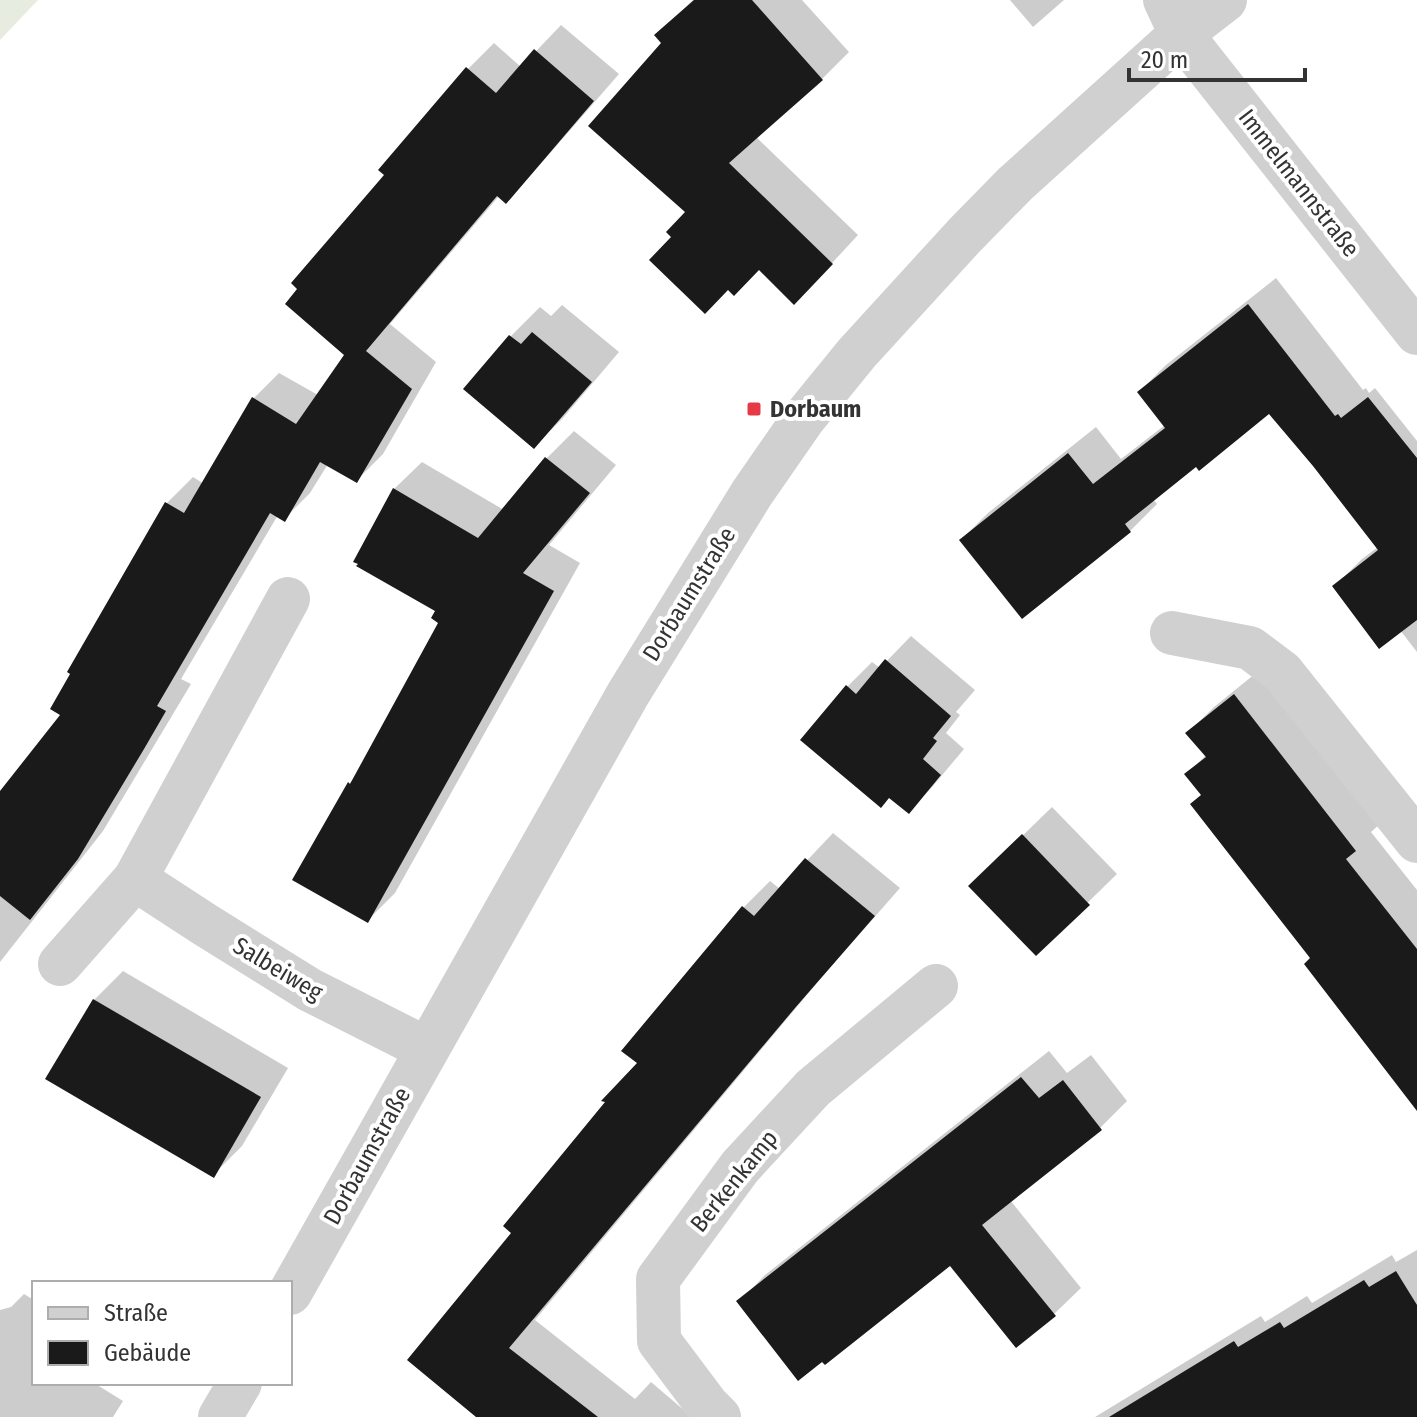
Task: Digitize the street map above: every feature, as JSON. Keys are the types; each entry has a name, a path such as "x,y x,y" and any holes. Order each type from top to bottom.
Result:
{"street":[{"name":"Dorbaumstraße","path":"292,1289 628,694 744,506 804,418 857,353 1173,17 1225,0"},
{"name":"Immelmannstraße","path":"1173,17 1417,333"},
{"path":"60,964 135,879 288,599"},
{"path":"1172,633 1250,648 1282,672 1417,841"},
{"name":"Salbeiweg","path":"135,879 310,990 427,1049"},
{"name":"Berkenkamp","path":"719,1417 659,1341 658,1279 740,1167 813,1088 936,986"},
{"path":"220,1417 239,1385"}],"shaded area":[{"path":"0,0 38,0 0,40"}],"building":[{"path":"694,0 752,0 823,80 729,163 833,264 794,305 759,270 734,296 728,290 705,314 649,260 671,237 666,232 685,212 588,126 661,43 654,35"},
{"path":"534,49 594,101 506,204 497,196 366,351 412,389 357,483 320,462 285,522 270,513 157,706 166,711 144,749 78,859 30,920 0,896 0,791 60,715 50,709 70,674 67,672 165,502 184,513 252,397 296,424 344,355 285,304 297,289 291,283 384,175 378,170 466,67 496,93"},
{"path":"1248,304 1335,416 1338,414 1341,418 1368,397 1417,458 1417,620 1379,649 1332,586 1378,550 1269,414 1199,471 1196,467 1125,524 1131,532 1022,619 959,540 1068,453 1093,484 1165,428 1137,392"},
{"path":"532,332 592,382 534,449 463,389 509,335 521,344"},
{"path":"545,457 590,493 523,573 554,591 368,923 292,880 348,782 350,784 438,623 431,618 435,611 353,562 393,488 478,538"},
{"path":"885,659 951,716 933,738 937,741 923,759 941,775 909,814 889,798 881,808 800,740 846,685 856,694"},
{"path":"1234,694 1356,851 1346,859 1417,949 1417,1111 1304,964 1310,958 1190,804 1201,795 1184,774 1206,757 1185,733"},
{"path":"1022,834 1090,905 1036,956 968,886"},
{"path":"805,858 875,916 509,1348 598,1417 476,1417 407,1360 511,1233 503,1226 605,1102 601,1101 637,1063 621,1051 742,906 754,916"},
{"path":"93,999 261,1097 214,1178 45,1079"},
{"path":"1021,1077 1039,1098 1063,1080 1102,1130 982,1225 1056,1316 1016,1348 950,1266 825,1365 822,1362 798,1381 736,1301"},
{"path":"1396,1271 1417,1305 1417,1417 1109,1417 1234,1341 1238,1347 1280,1322 1284,1328 1364,1280 1369,1287"}],"place":[{"name":"Dorbaum","path":"754,409"}]}
